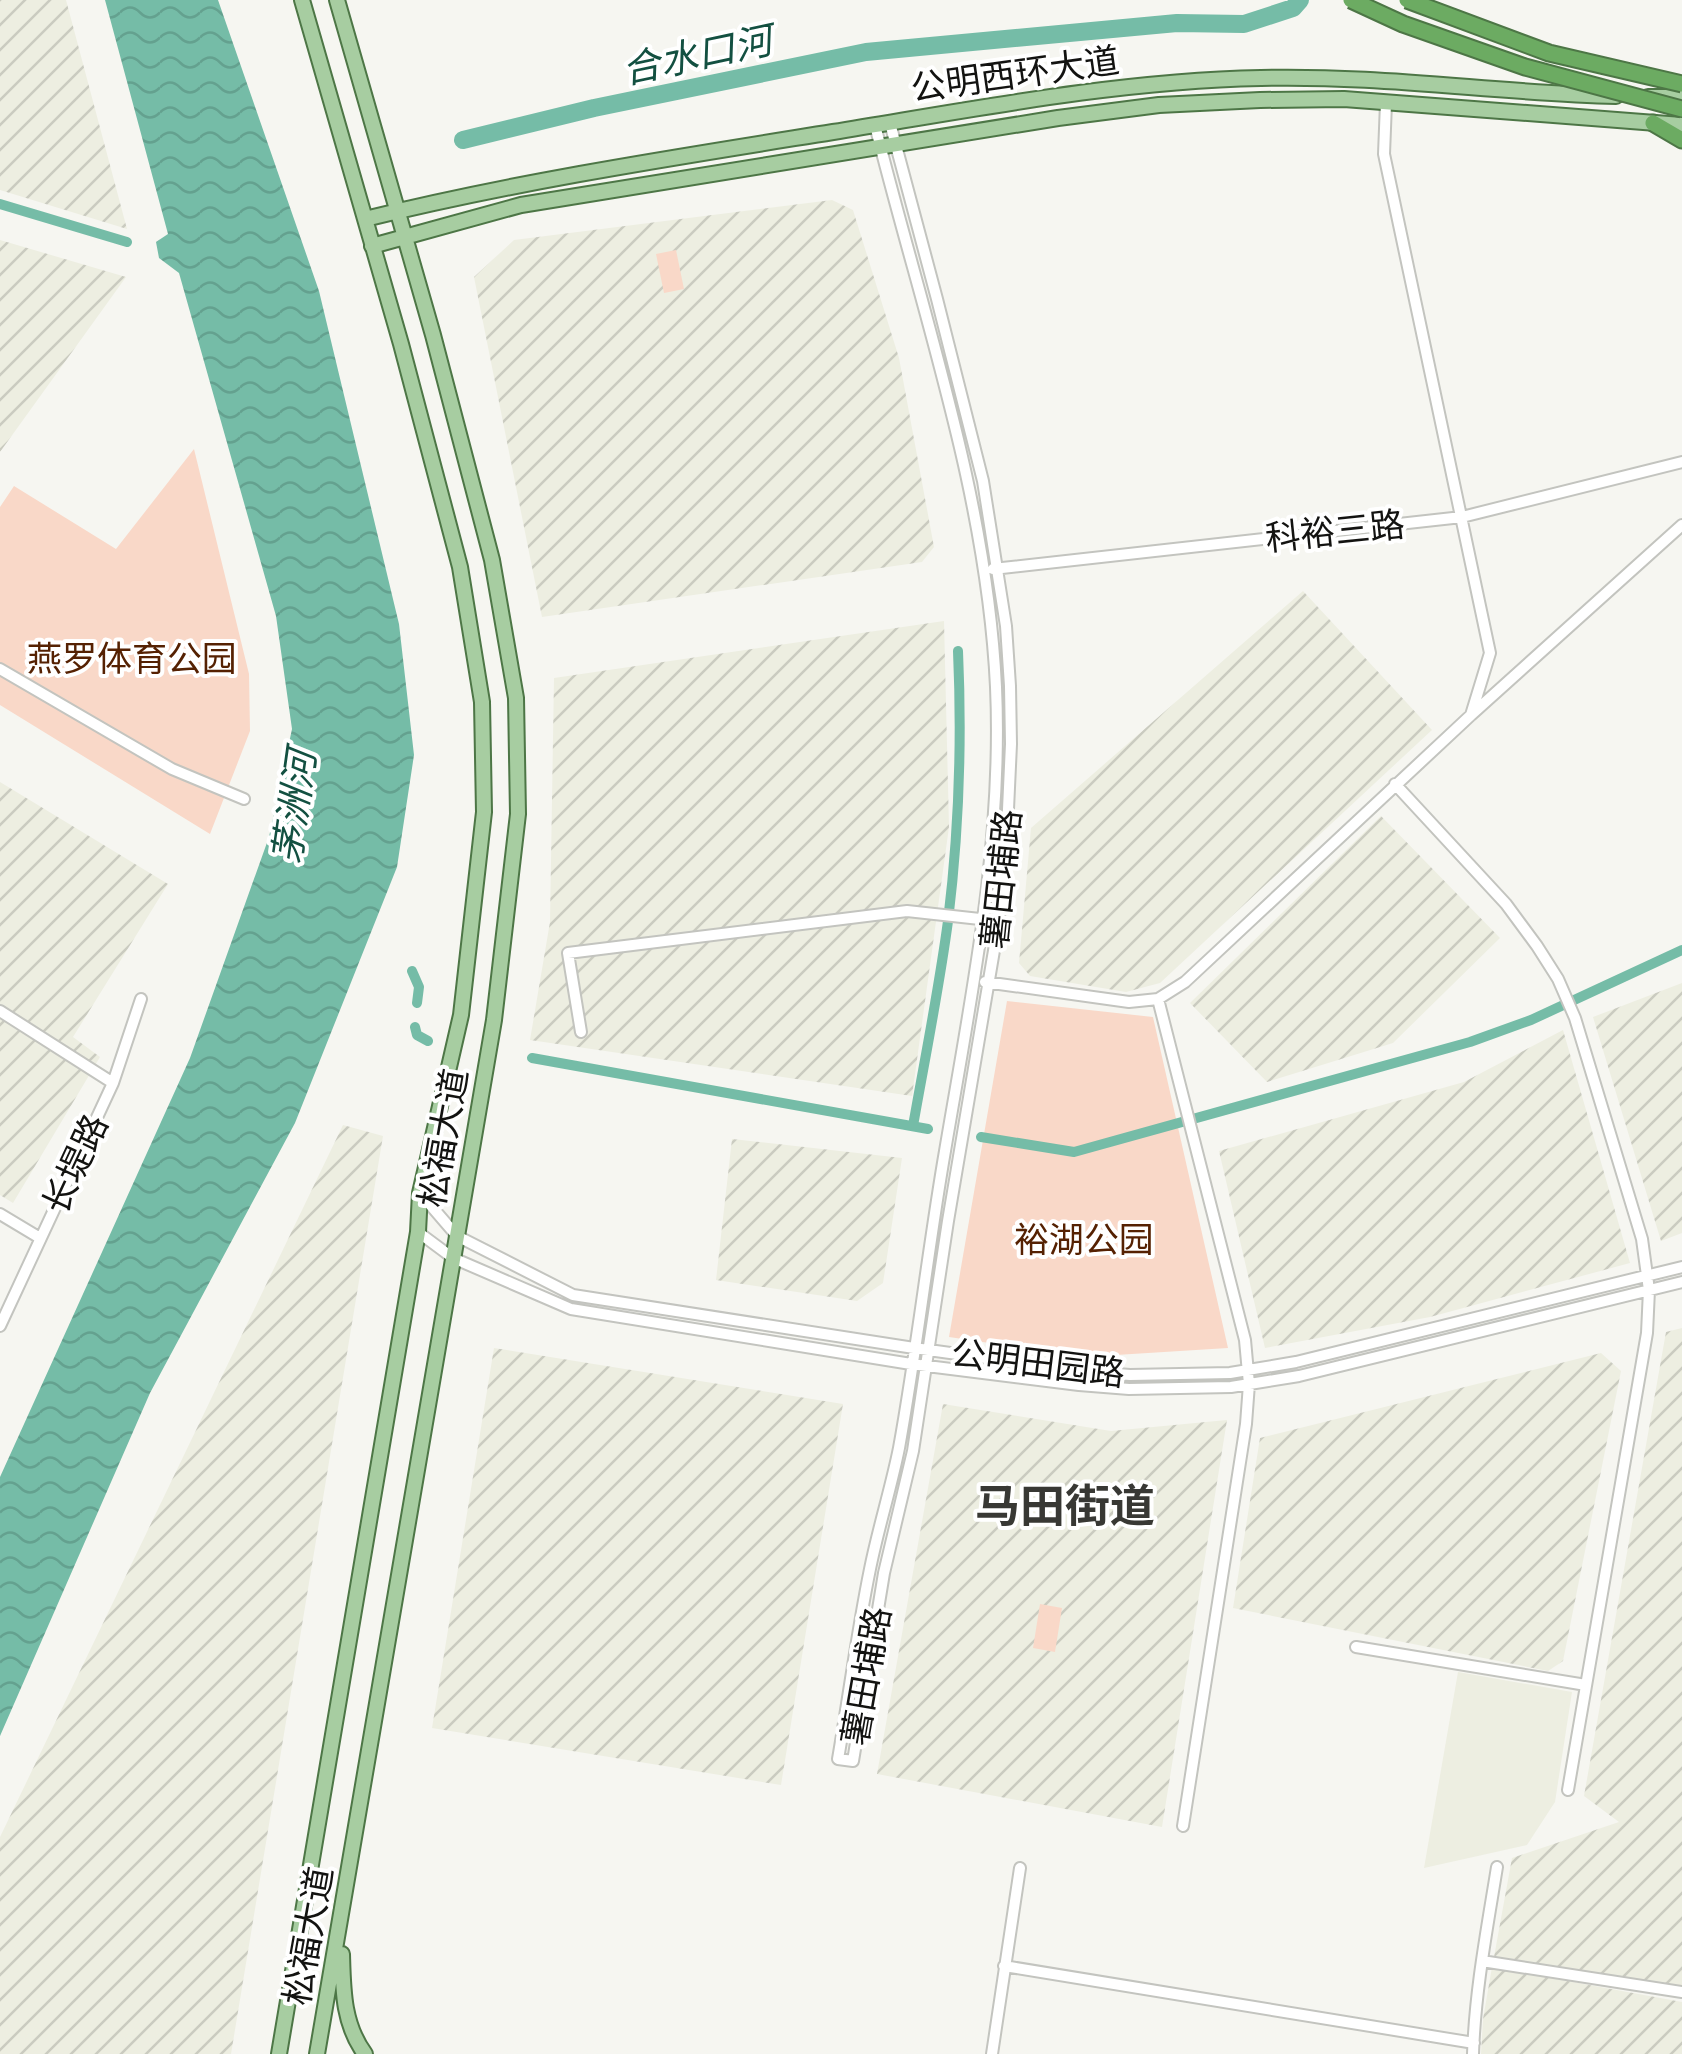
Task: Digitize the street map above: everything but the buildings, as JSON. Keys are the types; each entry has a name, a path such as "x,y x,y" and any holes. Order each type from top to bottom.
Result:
{"highway":[{"path":"1351,0 1403,24 1524,67 1682,110"},
{"path":"1406,0 1549,53 1682,81 1674,97"},
{"path":"1653,123 1682,140"}],"main road":[{"name":"松福大道","path":"279,2054 418,1232 420,1193 461,1015 484,812 482,702 460,567 302,0"},
{"path":"337,0 351,49"},
{"path":"346,0 351,49"},
{"name":"松福大道","path":"318,2054 494,1020 518,814 516,698 492,560 351,49"},
{"name":"公明西环大道","path":"364,218 513,186 882,124 1152,84 1350,78 1674,97"},
{"name":"公明西环大道","path":"372,246 521,205 1159,105 1344,99 1682,125"},
{"path":"341,1926 343,1997 356,2043 364,2054"}],"street":[{"path":"1386,102 1384,154 1490,652 1471,715"},
{"name":"薯田埔路","path":"882,124 983,481 1007,641 1011,744 999,921 913,1451 884,1573 852,1761 838,1759 870,1570 898,1448 984,919 992,852 996,744 991,628 968,484 888,146"},
{"name":"科裕三路","path":"982,571 1460,517 1682,462"},
{"path":"974,980 1128,1002 1158,999 1185,982 1395,784 1682,525"},
{"path":"0,669 172,768 244,799"},
{"path":"1395,784 1506,904 1558,979 1574,1018 1642,1239 1649,1290 1648,1333 1568,1790"},
{"path":"581,1032 568,953 907,911 999,921"},
{"name":"长堤路","path":"0,1326 113,1083 141,999"},
{"path":"1158,999 1245,1340 1248,1370 1246,1424 1183,1826"},
{"path":"0,1011 113,1083"},
{"name":"公明田园路","path":"420,1193 457,1236 574,1295 914,1348 1130,1375 1182,1376 1296,1362 1682,1266"},
{"path":"0,1214 40,1238"},
{"name":"公明田园路","path":"418,1232 453,1258 571,1309 911,1364 1129,1389 1183,1390 1298,1376 1682,1282"},
{"path":"1356,1647 1586,1685"},
{"path":"1004,1966 1474,2049 1482,1960 1497,1867"},
{"path":"992,2054 1020,1868"},
{"path":"1482,1960 1682,1992"}],"shaded area":[{"path":"0,0 66,0 127,229 0,190"},
{"path":"832,200 853,210 899,358 934,547 922,562 542,617 474,277 514,240"},
{"path":"0,240 126,277 0,452"},
{"path":"1303,591 1432,730 1160,983 1126,992 1030,976 1019,963 1031,828"},
{"path":"944,621 949,827 912,1096 530,1040 550,922 554,678"},
{"path":"0,782 168,884 73,1037 100,1057 13,1203 0,1195"},
{"path":"1381,816 1500,938 1393,1043 1267,1082 1190,1003"},
{"path":"1682,983 1682,1233 1661,1241 1593,1017"},
{"path":"1563,1030 1630,1263 1430,1317 1265,1348 1219,1151 1464,1082"},
{"path":"343,1125 383,1136 231,2054 0,2054 0,1837"},
{"path":"732,1139 902,1158 883,1283 857,1301 716,1280"},
{"path":"1682,1328 1682,1986 1494,1957 1512,1858 1619,1822 1584,1796 1666,1332"},
{"path":"494,1348 843,1404 781,1785 432,1728"},
{"path":"1601,1353 1621,1371 1563,1661 1548,1671 1233,1608 1260,1438"},
{"path":"943,1404 1111,1431 1227,1420 1162,1827 877,1774"},
{"path":"1458,1672 1572,1692 1555,1802 1527,1845 1424,1868"},
{"path":"1492,1967 1682,2002 1682,2054 1481,2054"}],"green space":[{"path":"676,250 684,289 664,293 656,254"},
{"name":"燕罗体育公园","path":"194,449 249,674 250,731 210,834 0,705 0,507 14,486 116,549"},
{"name":"裕湖公园","path":"1007,1001 1153,1017 1228,1348 1084,1357 949,1337"},
{"path":"1040,1604 1062,1608 1055,1652 1033,1648"}],"water":[{"name":"茅洲河","path":"105,0 218,0 319,291 399,624 414,755 397,867 295,1123 150,1393 0,1736 0,1477 190,1058 269,837 292,729 276,616 179,273 159,258 156,242 168,234"}],"waterway":[{"name":"合水口河","path":"463,140 594,108 866,52 1177,23 1244,24 1293,8 1300,0"},
{"path":"0,204 127,242"},
{"path":"913,1126 952,887 959,786 958,651"},
{"path":"981,1137 1074,1152 1470,1042 1531,1020 1682,950"},
{"path":"412,971 419,987 417,1003"},
{"path":"415,1027 417,1035 428,1041"},
{"path":"532,1058 928,1129"}],"district":[{"name":"马田街道","path":"1065,1505"}]}
